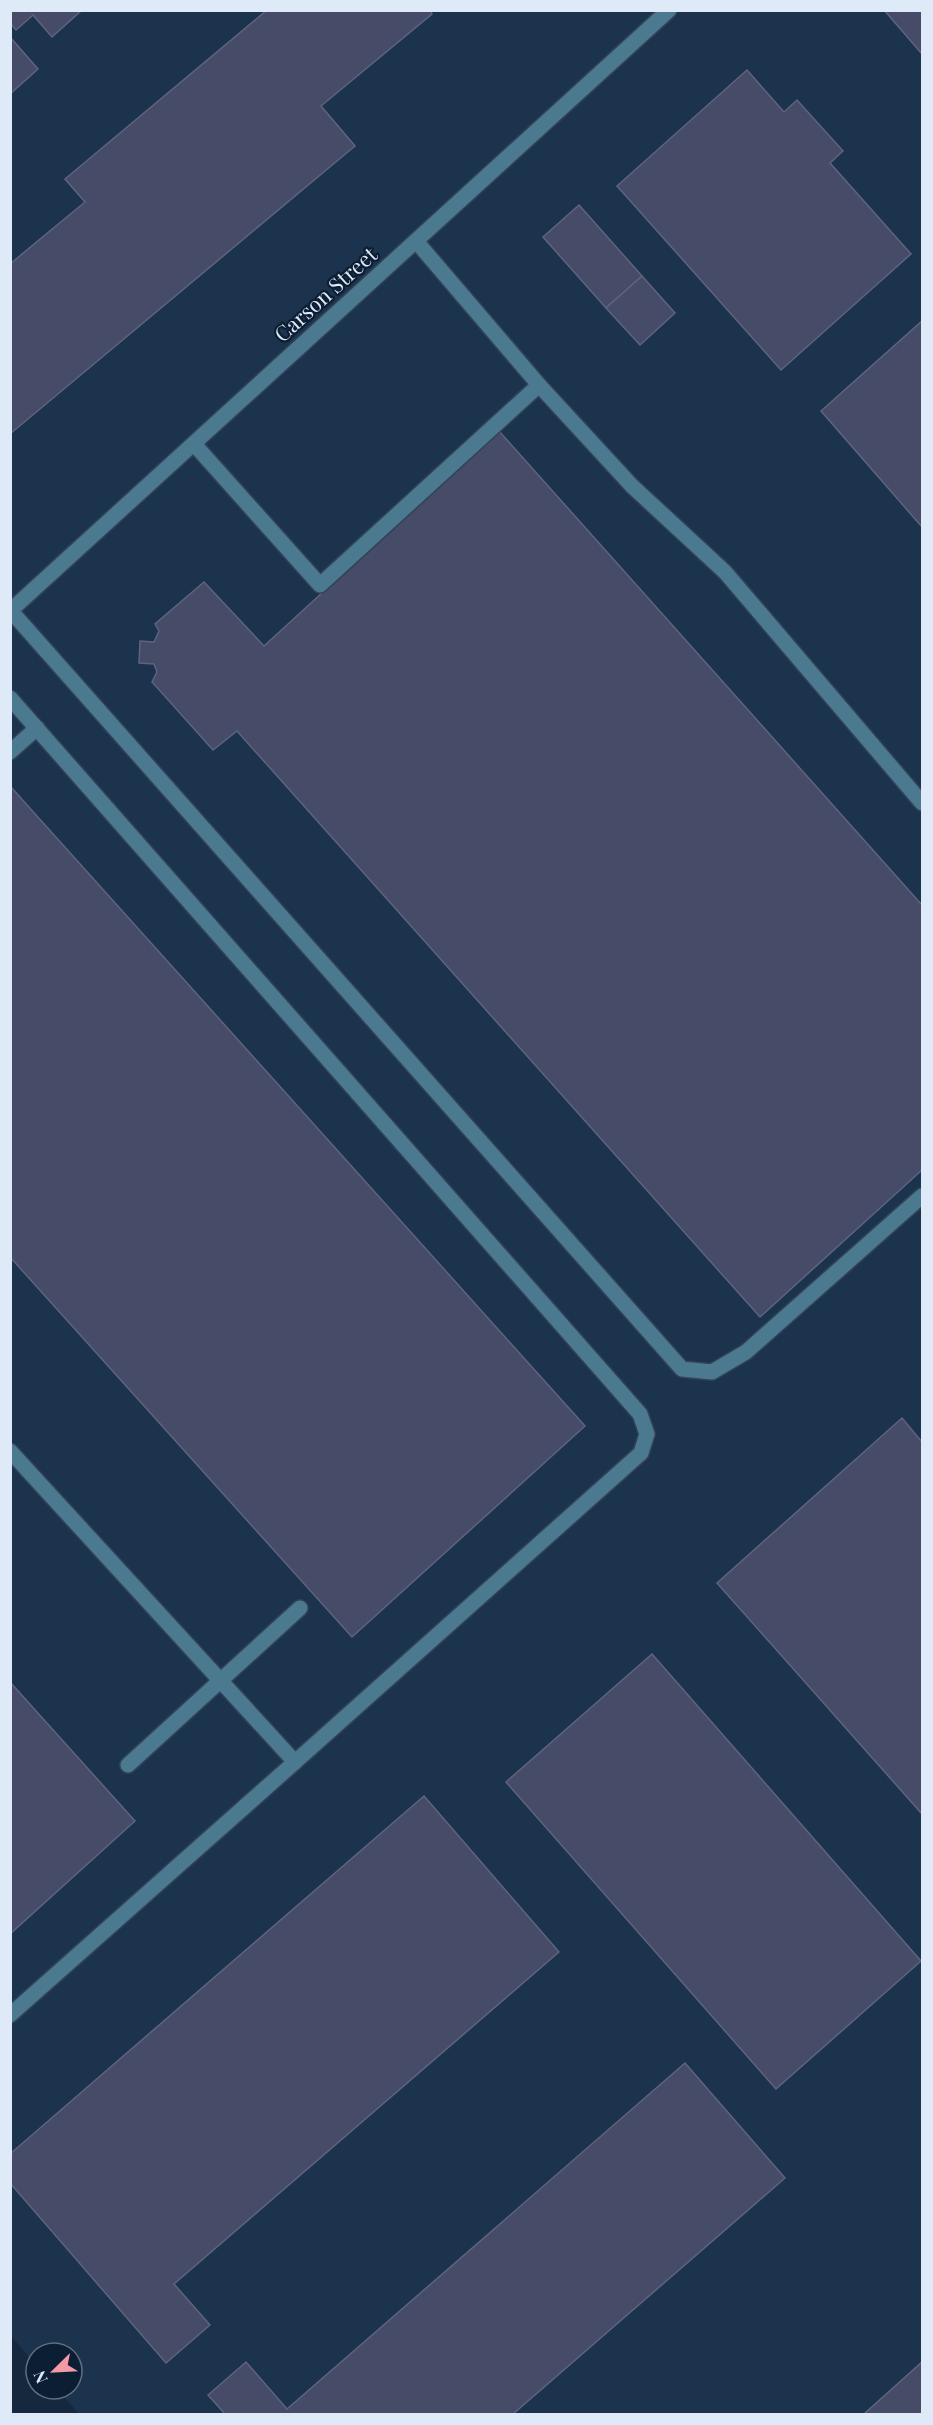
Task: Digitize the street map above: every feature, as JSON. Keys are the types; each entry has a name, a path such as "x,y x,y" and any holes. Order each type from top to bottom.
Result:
{"street":[{"name":"Carson Street","path":"11,610 669,10"},
{"path":"416,241 539,385 632,486 724,572 922,803"},
{"path":"194,444 320,585 539,385"},
{"path":"11,610 682,1370 712,1372 746,1352 922,1196"},
{"path":"10,698 640,1414 647,1434 641,1454 10,2015"},
{"path":"10,752 37,728"},
{"path":"10,1451 295,1762"},
{"path":"128,1765 300,1608"}],"shaded area":[{"path":"10,11 922,11 922,2414 79,2414 68,2401 84,2401 84,2341 24,2341 24,2351 11,2336"}],"building":[{"path":"10,10 82,10 52,37 33,15 16,30 10,23"},
{"path":"267,10 430,10 432,14 321,106 355,146 10,434 10,264 85,202 65,179"},
{"path":"884,10 922,10 922,54"},
{"path":"10,37 38,69 10,94"},
{"path":"747,70 784,112 797,100 843,151 830,163 911,254 781,370 617,186"},
{"path":"579,205 642,276 606,308 543,237"},
{"path":"642,276 675,313 640,345 606,308"},
{"path":"922,321 922,527 821,411"},
{"path":"499,431 922,905 922,1170 760,1317 237,731 213,750 152,682 157,672 154,664 139,663 140,641 154,642 159,631 155,624 204,582 264,646"},
{"path":"10,786 585,1426 352,1637 10,1257"},
{"path":"902,1418 922,1442 922,1814 717,1583"},
{"path":"652,1654 921,1961 776,2089 506,1782"},
{"path":"10,1682 135,1821 10,1934"},
{"path":"424,1796 559,1952 174,2284 210,2325 166,2363 10,2183 10,2154"},
{"path":"685,2063 785,2178 513,2414 225,2414 208,2395 246,2362 287,2409"},
{"path":"922,2362 922,2414 864,2414"}]}
